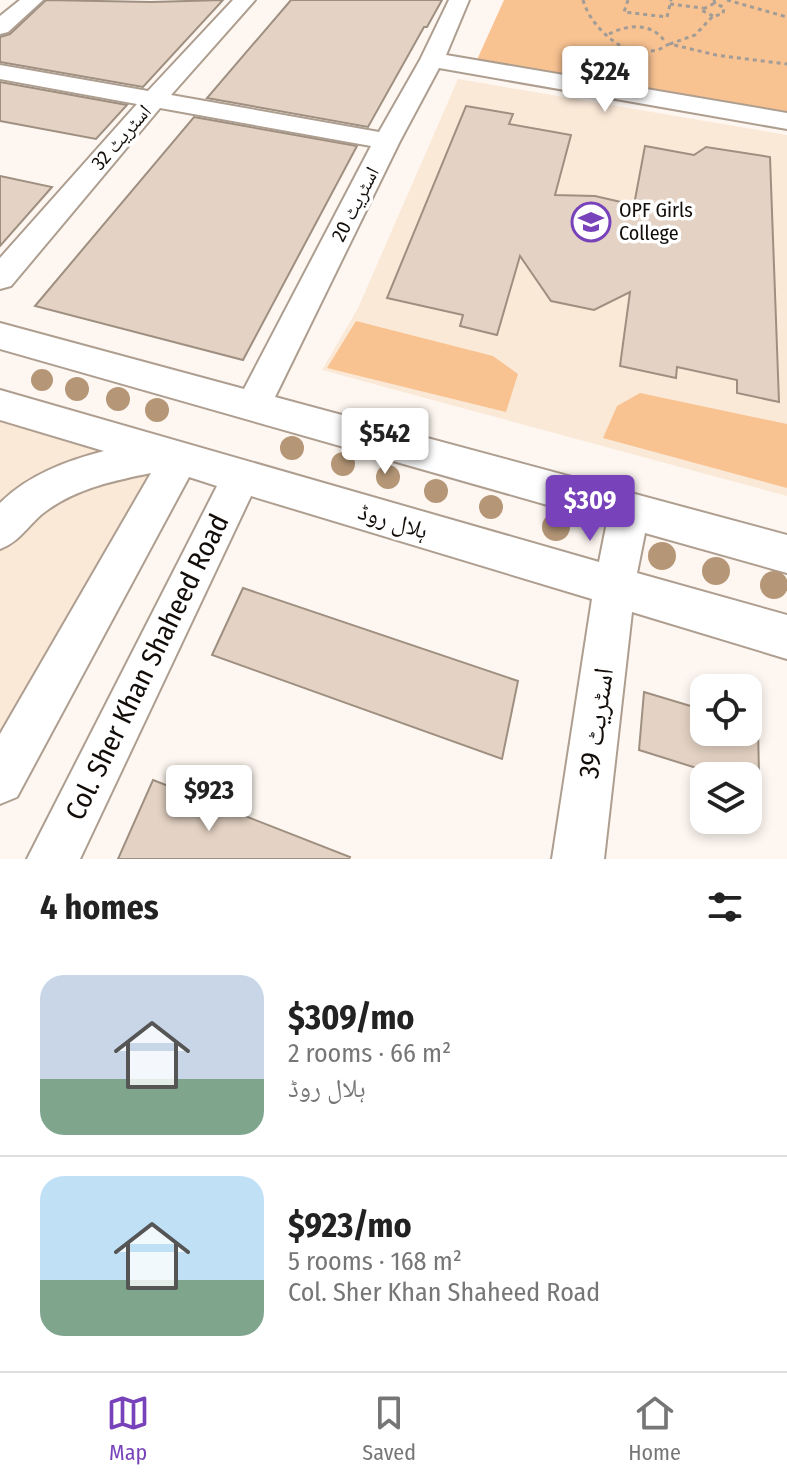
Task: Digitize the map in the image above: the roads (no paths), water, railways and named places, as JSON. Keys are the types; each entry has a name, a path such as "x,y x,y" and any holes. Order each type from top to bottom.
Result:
{"street":[{"path":"5,19 33,0"},
{"name":"اسٹریٹ 32","path":"0,278 154,99 245,0"},
{"name":"اسٹریٹ 20","path":"252,408 387,141 432,60 459,0"},
{"path":"432,60 787,121"},
{"path":"0,72 387,141"},
{"path":"0,336 787,554"},
{"name":"ہلال روڈ","path":"0,405 787,637"},
{"path":"0,531 28,502 70,479 109,465 174,457"},
{"path":"0,780 174,457"},
{"name":"Col. Sher Khan Shaheed Road","path":"53,859 242,475"},
{"name":"اسٹریٹ 39","path":"578,859 614,588 629,511"}],"place":[{"name":"OPF Girls College","path":"591,222"}]}
